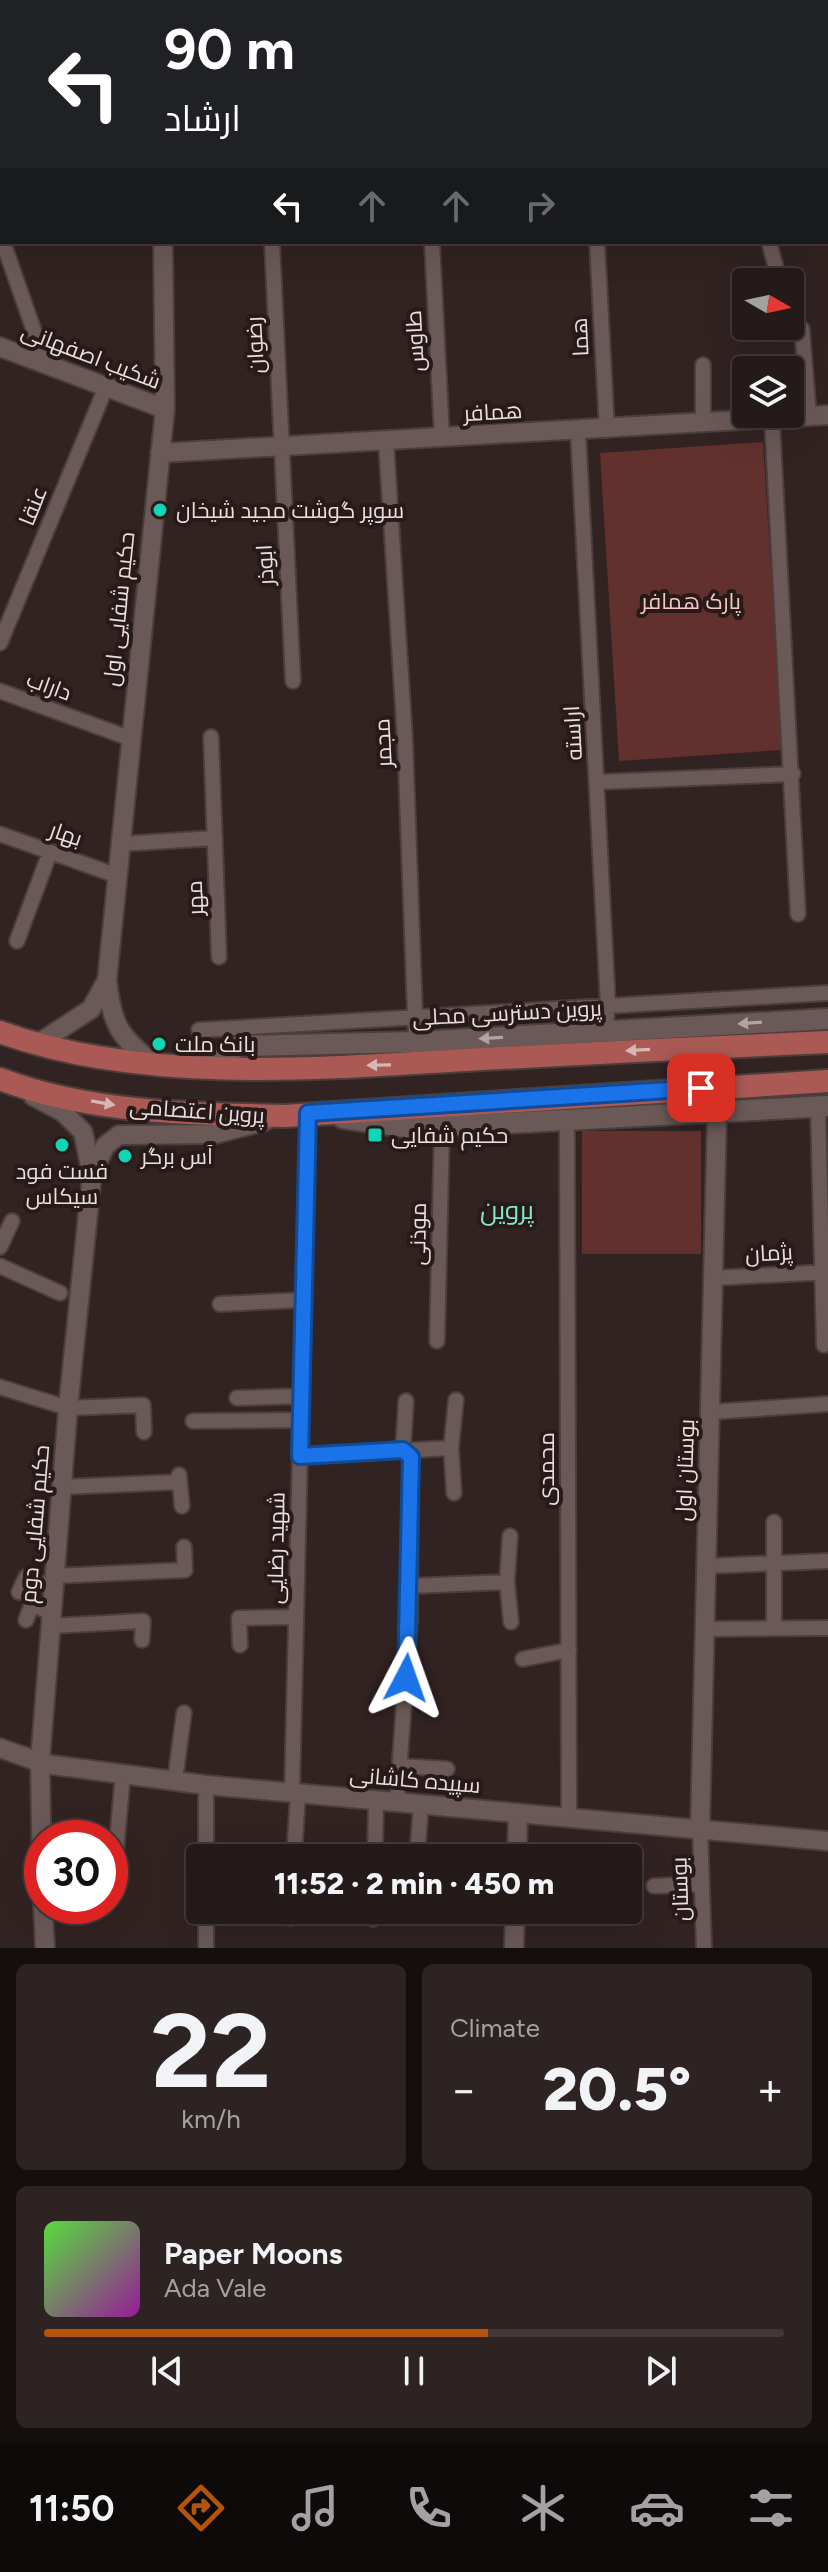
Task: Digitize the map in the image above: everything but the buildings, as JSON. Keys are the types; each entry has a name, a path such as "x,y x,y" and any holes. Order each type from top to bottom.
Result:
{"main road":[{"name":"پروین دسترسی محلی","path":"193,1068 240,1046 416,1042 828,1019"},
{"name":"پروین اعتصامی","path":"0,1032 39,1043 155,1065 193,1068 394,1065 828,1042"},
{"name":"پروین اعتصامی","path":"3,1080 105,1104 220,1115 296,1114 828,1081"},
{"path":"296,1114 412,1128 823,1106"}],"street":[{"path":"4,244 40,348 52,367"},
{"name":"حکیم شفایی اول","path":"107,980 129,738 165,409 163,244"},
{"name":"رضوان","path":"272,244 282,447"},
{"name":"طاوس","path":"432,244 442,438"},
{"name":"هما","path":"597,244 607,430"},
{"path":"770,244 776,268"},
{"path":"804,340 818,416"},
{"name":"شکیب اصفهانی","path":"0,347 165,409"},
{"path":"703,365 703,423"},
{"name":"عنقا","path":"0,643 106,387"},
{"name":"همافر","path":"160,453 732,422"},
{"path":"772,428 798,914"},
{"name":"اراسته","path":"578,431 608,1005 605,1032"},
{"name":"مجمر","path":"386,441 405,740 416,1042"},
{"name":"ابوذر","path":"282,447 293,681"},
{"name":"داراب","path":"0,691 129,738"},
{"name":"مهر","path":"211,737 219,957"},
{"path":"597,782 793,774"},
{"name":"بهار","path":"0,834 118,876"},
{"path":"120,844 215,838"},
{"path":"17,941 50,852"},
{"path":"39,1043 91,1009 107,980"},
{"path":"107,980 110,1012 122,1039 155,1065"},
{"path":"199,1030 828,993"},
{"path":"3,1080 63,1112 76,1123 86,1139 92,1175"},
{"path":"823,1106 824,1345"},
{"name":"بوستان اول","path":"700,1829 717,1112"},
{"path":"92,1175 105,1146 119,1135 215,1134 296,1114"},
{"name":"شهید رضایی","path":"294,1844 303,1300 296,1114"},
{"name":"محمدی","path":"567,1121 569,1817"},
{"name":"موذنی","path":"437,1341 442,1127"},
{"name":"حکیم شفایی دوم","path":"41,1820 40,1762 51,1619 68,1408 92,1175"},
{"path":"0,1247 12,1221"},
{"path":"0,1266 60,1293"},
{"name":"پژمان","path":"713,1278 825,1272"},
{"path":"220,1304 303,1300"},
{"path":"0,1387 68,1408 143,1405 144,1432"},
{"path":"237,1398 301,1396"},
{"path":"454,1493 451,1448 456,1400"},
{"path":"403,1450 406,1401"},
{"path":"711,1412 828,1404"},
{"path":"193,1421 301,1420"},
{"path":"300,1456 451,1448"},
{"path":"397,1802 410,1586 411,1457 403,1450"},
{"path":"62,1487 179,1478 182,1506"},
{"path":"774,1522 774,1628"},
{"path":"510,1536 507,1582 511,1622"},
{"path":"19,1592 26,1577 54,1583 185,1570 184,1547"},
{"path":"706,1566 828,1561"},
{"path":"410,1586 507,1582"},
{"path":"26,1620 32,1604 51,1619 143,1621 142,1640"},
{"path":"240,1645 239,1618 296,1617"},
{"path":"706,1629 828,1628"},
{"path":"523,1659 569,1650"},
{"path":"175,1780 184,1713"},
{"name":"سپیده کاشانی","path":"0,1748 40,1762 206,1785 828,1841"},
{"path":"400,1766 447,1769"},
{"path":"119,1820 123,1774"},
{"path":"206,1785 206,1844"},
{"path":"375,1844 376,1801"},
{"path":"418,1844 421,1805"},
{"path":"517,1844 518,1813"},
{"name":"بوستان","path":"700,1829 704,1948"},
{"path":"654,1886 702,1884"},
{"path":"44,1924 45,1948"},
{"path":"206,1924 206,1948"},
{"path":"514,1948 515,1924"}],"green space":[{"name":"پارک همافر","path":"763,442 782,750 619,761 600,453"},
{"path":"582,1131 701,1131 701,1254 582,1254"}],"place":[{"name":"سوپر گوشت مجید شیخان","path":"160,510"},
{"name":"بانک ملت","path":"159,1044"},
{"name":"حکیم شفایی","path":"375,1135"},
{"name":"فست فود سیکاس","path":"62,1145"},
{"name":"آس برگر","path":"125,1156"}],"district":[{"name":"پروین","path":"507,1210"}],"route":[{"path":"406,1678 410,1618 411,1457 403,1450 300,1456 308,1113 701,1088"}]}
